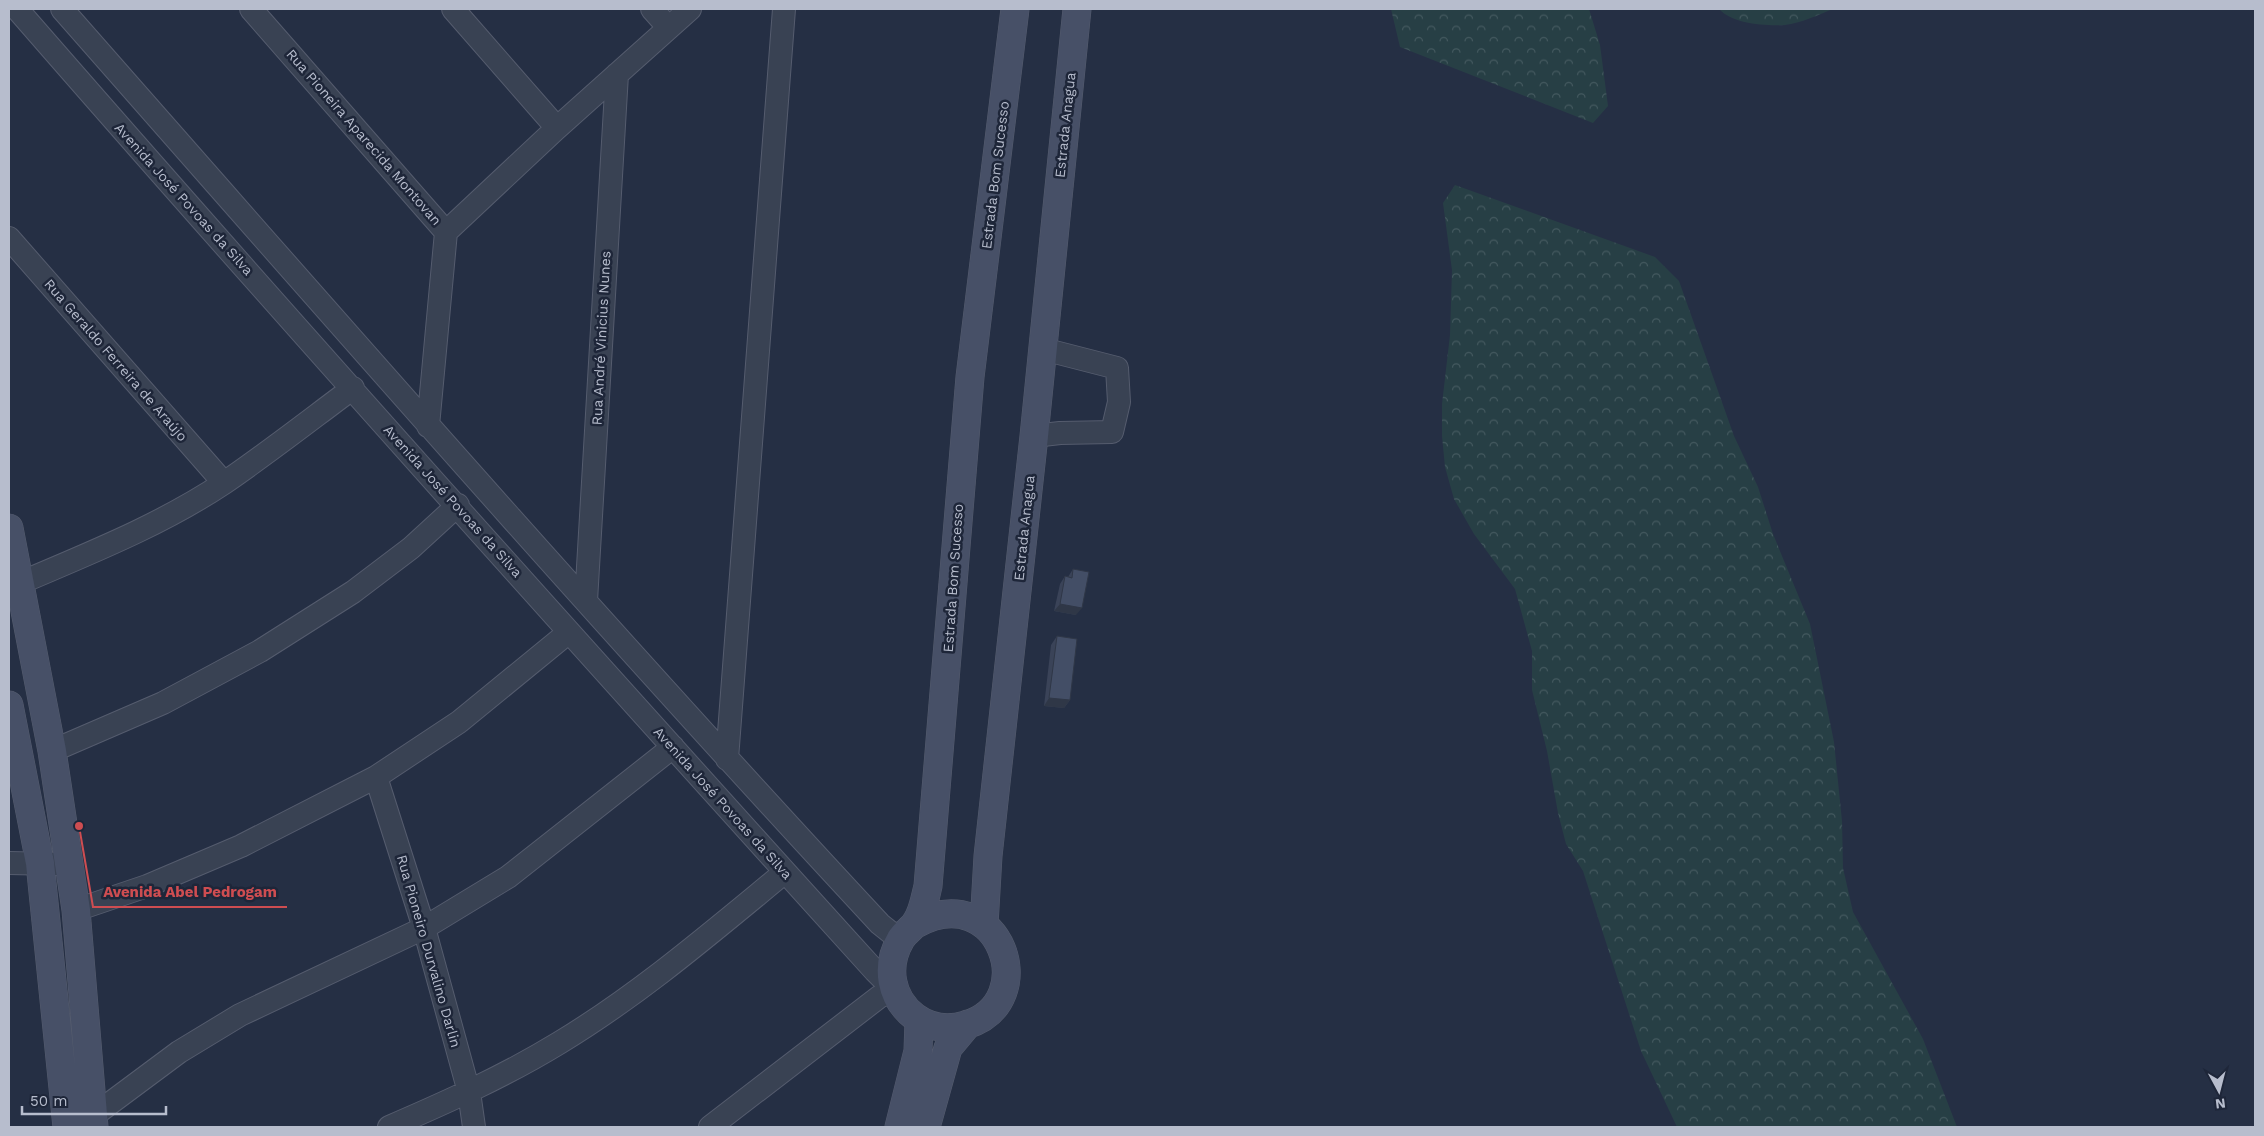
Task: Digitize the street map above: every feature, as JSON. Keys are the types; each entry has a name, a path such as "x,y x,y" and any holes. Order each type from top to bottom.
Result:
{"main road":[{"name":"Estrada Bom Sucesso","path":"919,1020 904,1007 894,990 891,972 894,954 924,902 928,886 970,377 1015,9"},
{"name":"Estrada Anagua","path":"984,925 988,856 1034,436 1077,9"},
{"path":"9,528 52,751 76,910 94,1122"},
{"path":"9,705 40,863 67,1127"},
{"path":"908,930 929,916 943,913 958,914 972,918 994,934 1005,959 1006,973 1004,986 991,1010 980,1018 968,1024 943,1028 919,1020 914,1122"},
{"path":"53,1004 84,1004"},
{"path":"914,1122 948,1048 968,1024"}],"street":[{"name":"Avenida José Povoas da Silva","path":"17,9 672,747 894,990"},
{"path":"62,9 428,426 727,759 880,924 890,932 908,930"},
{"name":"Rua Pioneira Aparecida Montovan","path":"251,9 446,232 428,426"},
{"path":"454,9 557,128"},
{"path":"652,9 668,27"},
{"path":"446,232 557,128 690,9"},
{"path":"727,759 784,9"},
{"name":"Rua André Vinicius Nunes","path":"586,602 617,74"},
{"path":"151,162 176,139"},
{"name":"Rua Geraldo Ferreira de Araújo","path":"9,238 224,483"},
{"path":"1034,436 1060,433 1112,432 1119,402 1117,368 1043,349"},
{"path":"20,583 137,532 224,483 353,388"},
{"path":"52,751 163,702 260,651 353,592 411,548 458,505"},
{"path":"76,910 147,886 241,846 376,777 459,722 570,632"},
{"path":"94,1122 179,1052 240,1015 424,928 508,877 672,747"},
{"name":"Rua Pioneiro Durvalino Darlin","path":"376,777 424,928 469,1092 474,1127"},
{"path":"9,863 68,864"},
{"path":"389,1127 469,1092 559,1043 668,969 785,872"},
{"path":"710,1127 879,997 894,990"}],"green space":[{"path":"1391,9 1589,9 1600,45 1608,106 1593,123 1400,47"},
{"path":"1719,9 1833,9 1797,22 1777,25 1740,21"},
{"path":"1455,185 1655,257 1679,281 1734,436 1758,487 1773,534 1810,624 1834,742 1842,821 1843,868 1853,912 1923,1039 1957,1127 1677,1127 1641,1051 1583,871 1566,844 1532,690 1532,651 1515,589 1474,534 1454,499 1445,467 1442,436 1442,404 1450,335 1452,270 1443,203"}],"building":[{"path":"1073,569 1089,572 1082,608 1060,604 1065,576 1072,578"},
{"path":"1057,636 1077,639 1070,700 1049,698"}],"place":[{"name":"Avenida Abel Pedrogam","path":"79,826"}]}
